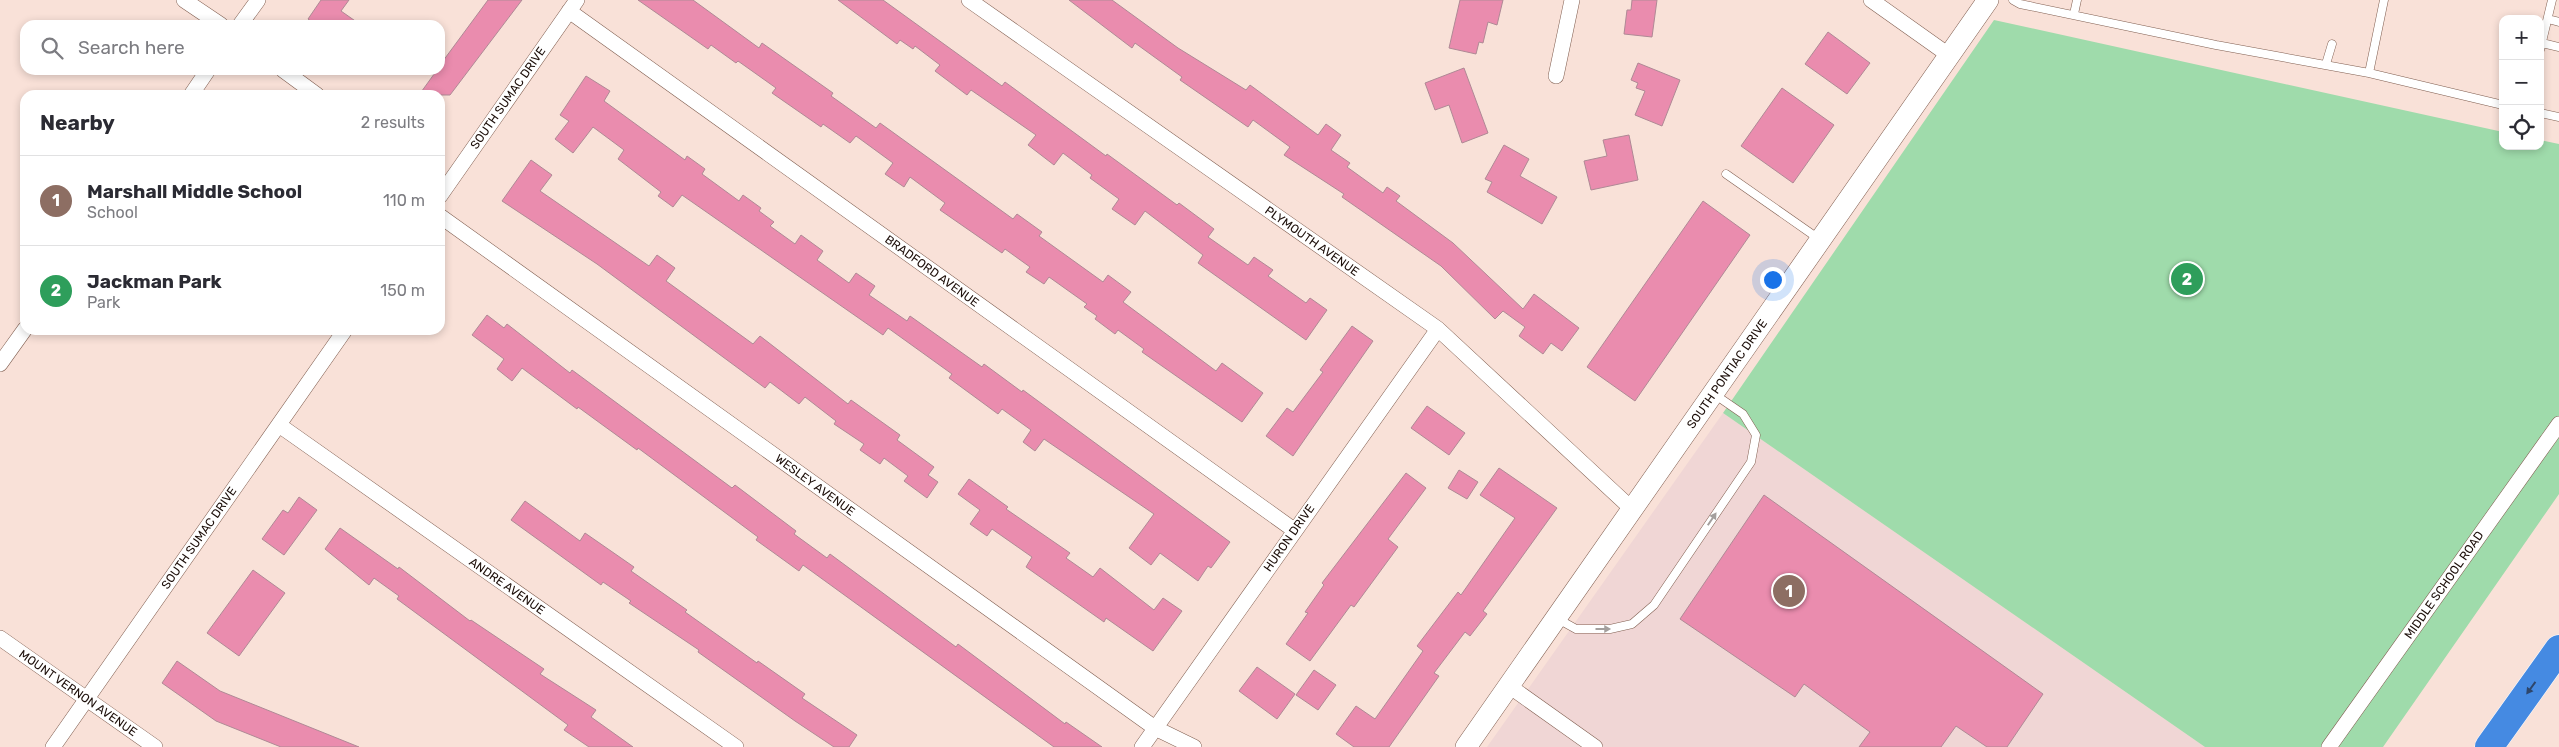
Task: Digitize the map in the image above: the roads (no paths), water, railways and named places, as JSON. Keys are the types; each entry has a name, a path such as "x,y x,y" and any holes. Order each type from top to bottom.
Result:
{"highway":[{"path":"2489,747 2559,649"}],"street":[{"path":"184,0 213,20"},
{"path":"244,20 258,0"},
{"name":"PLYMOUTH AVENUE","path":"969,0 1438,329 1632,510"},
{"path":"1556,76 1572,0"},
{"path":"1871,0 1950,56"},
{"name":"SOUTH PONTIAC DRIVE","path":"1466,747 1988,0"},
{"name":"SOUTH SUMAC DRIVE","path":"445,189 573,5"},
{"name":"BRADFORD AVENUE","path":"573,5 1294,530"},
{"path":"194,90 205,75"},
{"path":"290,75 310,90"},
{"name":"WESLEY AVENUE","path":"445,220 1155,728 1194,747"},
{"name":"HURON DRIVE","path":"1142,747 1438,329"},
{"path":"0,364 21,335"},
{"name":"SOUTH SUMAC DRIVE","path":"53,747 342,335"},
{"name":"MIDDLE SCHOOL ROAD","path":"2329,747 2559,424"},
{"name":"ANDRE AVENUE","path":"279,425 736,747"},
{"name":"MOUNT VERNON AVENUE","path":"0,638 155,747"},
{"path":"1509,686 1594,747"}],"lane":[{"path":"2013,0 2020,4 2216,45 2369,73 2499,104"},
{"path":"2074,14 2077,0"},
{"path":"2369,73 2384,0"},
{"path":"2544,34 2556,0"},
{"path":"2548,19 2559,22"},
{"path":"2326,64 2332,44"},
{"path":"2544,46 2559,47"},
{"path":"2544,114 2559,117"},
{"path":"1726,174 1821,240"},
{"path":"1556,618 1576,629 1610,629 1632,624 1654,605 1751,462 1756,436 1743,414 1714,394"}],"place":[{"name":"Jackman Park","path":"2187,279"},
{"name":"Marshall Middle School","path":"1789,591"}]}
